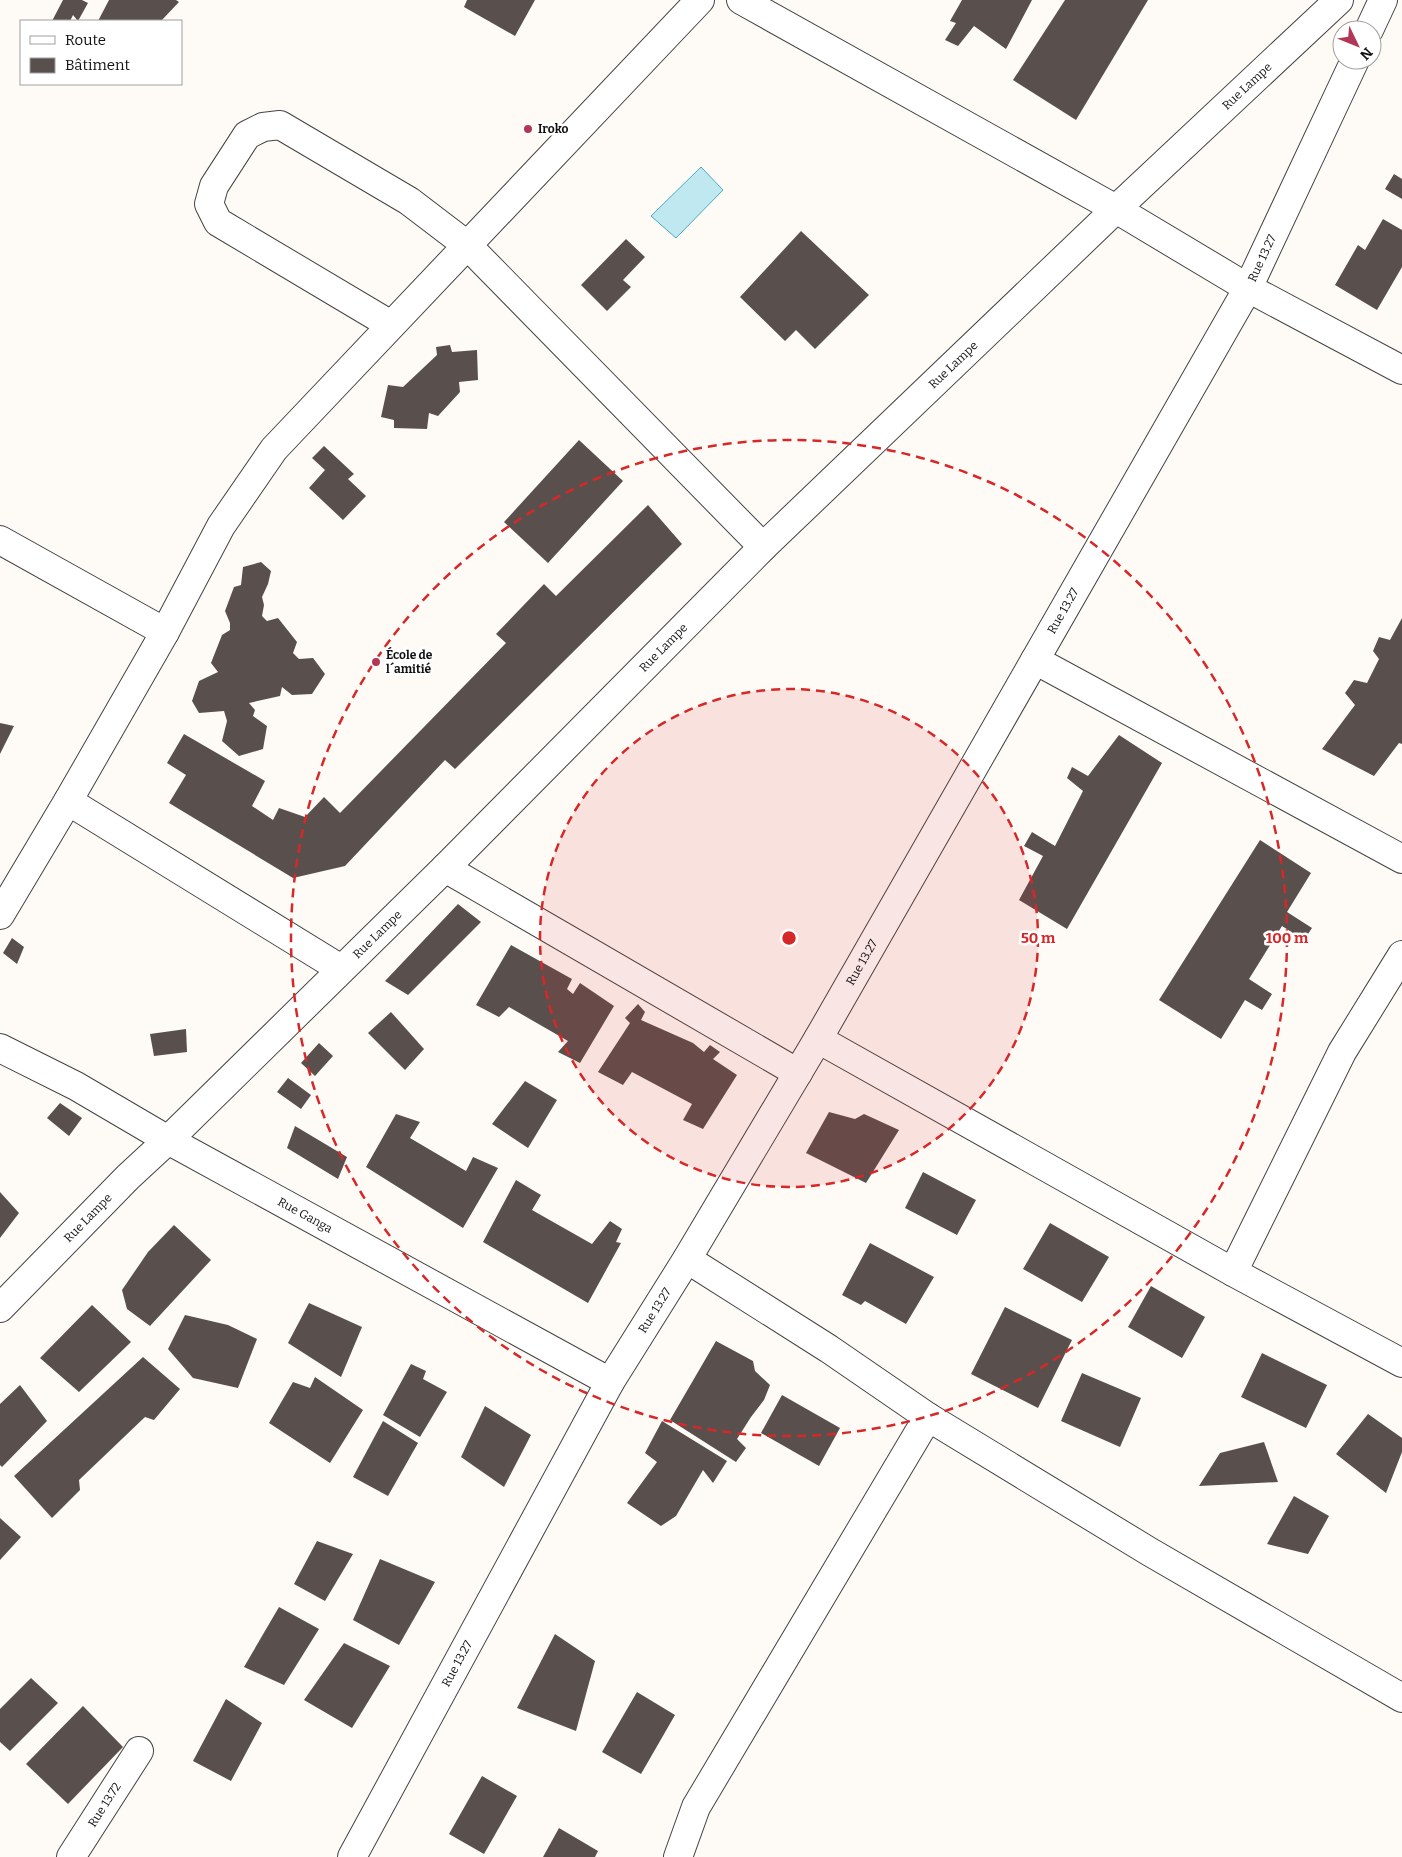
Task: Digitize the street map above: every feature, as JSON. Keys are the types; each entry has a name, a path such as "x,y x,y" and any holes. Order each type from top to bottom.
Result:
{"street":[{"path":"0,914 68,801 165,632 221,526 274,449 700,0"},
{"path":"741,0 1116,210 1248,288 1402,370"},
{"name":"Rue Lampe","path":"0,1308 128,1177 445,868 763,547 1338,0"},
{"path":"1374,20 1383,0"},
{"name":"Rue 13.27","path":"352,1857 610,1382 687,1259 818,1039 1248,288 1350,70"},
{"path":"391,325 218,222 209,204 214,186 248,135 263,126 280,125 409,201 468,246 763,547"},
{"path":"0,540 165,632"},
{"path":"1035,660 1402,859"},
{"path":"68,801 341,969"},
{"path":"445,868 798,1073"},
{"path":"1233,1272 1342,1052 1402,955"},
{"path":"818,1039 1233,1272 1402,1363"},
{"name":"Rue Ganga","path":"0,1048 76,1086 168,1140 610,1382"},
{"path":"687,1259 829,1349 928,1417 1150,1552 1402,1698"},
{"path":"678,1857 696,1807 928,1417"},
{"name":"Rue 13.72","path":"70,1857 139,1751"}],"water":[{"path":"701,167 723,190 676,238 651,216"}],"building":[{"path":"63,0 82,0 88,3 79,20 73,15 70,20 53,20"},
{"path":"109,0 176,0 179,2 162,20 99,20"},
{"path":"467,0 535,0 515,36 464,7"},
{"path":"962,0 1032,0 1006,49 974,26 958,46 945,40 956,23 950,21"},
{"path":"1065,0 1148,0 1076,120 1013,80"},
{"path":"1394,174 1402,179 1402,199 1385,189"},
{"path":"1383,219 1402,230 1402,267 1377,310 1335,285 1358,245 1365,250"},
{"path":"801,231 869,295 815,349 796,330 785,341 740,297"},
{"path":"626,239 645,257 623,280 631,287 607,311 581,285"},
{"path":"450,345 452,352 477,350 478,380 459,382 460,392 438,416 429,413 427,429 394,428 394,420 381,417 388,385 403,387 437,355 436,347"},
{"path":"579,440 623,481 548,563 504,522"},
{"path":"324,446 354,474 348,479 366,496 343,520 309,488 325,470 312,458"},
{"path":"648,505 682,544 455,769 445,760 345,866 293,878 169,803 186,775 167,763 184,734 265,781 252,806 273,820 279,808 305,817 324,797 340,813 506,643 496,634 544,584 556,596"},
{"path":"261,562 271,571 262,597 264,605 262,616 267,621 278,618 297,642 293,653 299,659 313,658 325,674 312,694 292,695 282,687 280,696 249,703 255,710 253,716 267,726 263,749 239,756 222,741 227,721 224,711 199,713 192,701 199,681 218,672 211,663 222,635 230,630 230,623 225,611 234,587 241,585 243,567"},
{"path":"1402,618 1402,744 1399,743 1374,776 1322,749 1355,705 1345,693 1354,680 1367,683 1379,659 1373,651 1379,637 1390,640"},
{"path":"0,723 14,726 0,754"},
{"path":"1119,735 1162,763 1067,929 1019,900 1043,856 1024,846 1032,832 1055,846 1083,791 1067,778 1072,767 1088,776"},
{"path":"1260,840 1311,873 1287,912 1312,928 1304,940 1282,926 1249,979 1272,994 1262,1010 1245,1000 1221,1039 1159,1000"},
{"path":"458,904 481,922 408,995 385,981"},
{"path":"12,938 24,947 17,964 3,953"},
{"path":"511,945 572,979 567,989 573,994 580,983 614,1006 580,1063 558,1052 568,1041 509,1007 499,1017 476,1005"},
{"path":"638,1004 645,1012 641,1020 693,1043 704,1052 710,1045 720,1052 713,1059 737,1075 703,1129 683,1120 692,1104 632,1072 623,1085 598,1072 630,1023 625,1018"},
{"path":"391,1012 424,1049 405,1070 368,1033"},
{"path":"186,1029 187,1052 154,1056 150,1034"},
{"path":"319,1043 333,1056 315,1076 301,1063"},
{"path":"288,1078 311,1095 301,1109 277,1092"},
{"path":"525,1081 557,1100 528,1148 492,1124"},
{"path":"60,1103 82,1118 69,1136 47,1118"},
{"path":"829,1112 855,1119 864,1114 899,1130 866,1183 806,1153"},
{"path":"396,1114 420,1122 410,1138 466,1171 473,1157 498,1168 463,1228 366,1167"},
{"path":"295,1126 347,1157 338,1179 287,1148"},
{"path":"923,1172 976,1200 957,1235 905,1208"},
{"path":"516,1180 541,1195 532,1210 592,1244 610,1221 622,1229 616,1242 621,1243 588,1303 483,1242"},
{"path":"0,1192 19,1213 0,1238"},
{"path":"1050,1223 1109,1257 1082,1302 1023,1269"},
{"path":"174,1225 211,1260 150,1326 127,1309 122,1290 148,1252"},
{"path":"870,1243 934,1277 906,1324 865,1301 861,1305 842,1295"},
{"path":"1151,1286 1205,1317 1182,1358 1128,1327"},
{"path":"309,1303 362,1327 341,1377 288,1343"},
{"path":"92,1305 131,1342 79,1392 40,1358"},
{"path":"1005,1307 1072,1340 1038,1408 971,1374"},
{"path":"185,1315 228,1325 257,1339 238,1388 193,1378 168,1349"},
{"path":"716,1341 753,1361 755,1371 770,1385 764,1400 737,1439 746,1448 736,1462 670,1420"},
{"path":"1262,1353 1327,1385 1306,1428 1241,1397"},
{"path":"143,1357 180,1389 154,1420 145,1417 79,1480 80,1490 52,1518 14,1476"},
{"path":"411,1364 426,1371 423,1379 447,1392 420,1437 383,1415"},
{"path":"1082,1373 1141,1398 1120,1447 1061,1421"},
{"path":"315,1377 363,1410 330,1463 269,1423 293,1382 310,1388"},
{"path":"20,1385 47,1421 2,1467 0,1465 0,1404"},
{"path":"782,1395 840,1428 819,1466 761,1433"},
{"path":"485,1406 531,1435 504,1487 461,1457"},
{"path":"1368,1414 1402,1438 1402,1452 1386,1493 1336,1454"},
{"path":"383,1421 418,1443 388,1496 353,1477"},
{"path":"662,1421 727,1461 713,1483 703,1470 676,1516 661,1526 627,1503 657,1462 645,1453"},
{"path":"1264,1442 1278,1482 1199,1486 1220,1453"},
{"path":"1294,1496 1329,1516 1308,1554 1267,1544"},
{"path":"0,1518 21,1537 0,1560"},
{"path":"317,1541 353,1554 325,1601 294,1584"},
{"path":"380,1559 435,1582 399,1645 353,1620"},
{"path":"279,1607 319,1629 284,1685 244,1667"},
{"path":"555,1634 595,1661 576,1731 517,1708"},
{"path":"344,1643 390,1666 352,1728 304,1700"},
{"path":"31,1678 58,1703 10,1751 0,1742 0,1709"},
{"path":"637,1692 675,1715 641,1774 602,1752"},
{"path":"226,1699 262,1723 231,1781 193,1761"},
{"path":"83,1706 123,1747 68,1804 26,1764"},
{"path":"482,1776 517,1796 484,1854 449,1834"},
{"path":"559,1828 598,1851 595,1857 543,1857"}],"place":[{"name":"Iroko","path":"528,129"},
{"name":"École de l´amitié","path":"376,662"}]}
